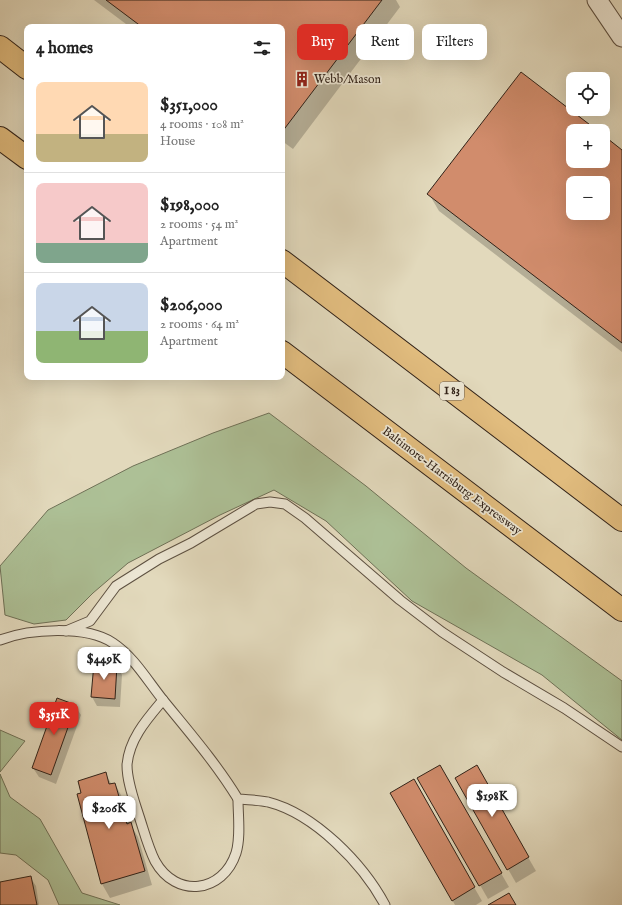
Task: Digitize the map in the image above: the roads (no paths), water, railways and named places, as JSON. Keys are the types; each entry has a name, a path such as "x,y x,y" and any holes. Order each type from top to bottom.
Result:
{"highway":[{"path":"0,47 24,66"},
{"path":"0,138 24,156"},
{"name":"I 83","path":"285,263 622,520"},
{"name":"Baltimore-Harrisburg Expressway","path":"285,354 622,610"}],"street":[{"path":"597,0 622,37"}],"lane":[{"path":"66,631 90,621 116,586 159,559 191,543 256,504 270,502 285,504 305,518 400,600 442,632 503,672 564,708 622,747"},
{"path":"0,640 40,630 66,631 96,636 112,643 136,664 212,761 238,799 238,834 236,852 223,875 198,888 186,887 165,874 156,862 134,802 127,766 132,747 140,728 163,700"},
{"path":"238,799 269,802 295,814 326,834 355,861 385,905"}],"place":[{"name":"Webb/Mason","path":"302,79"}]}
